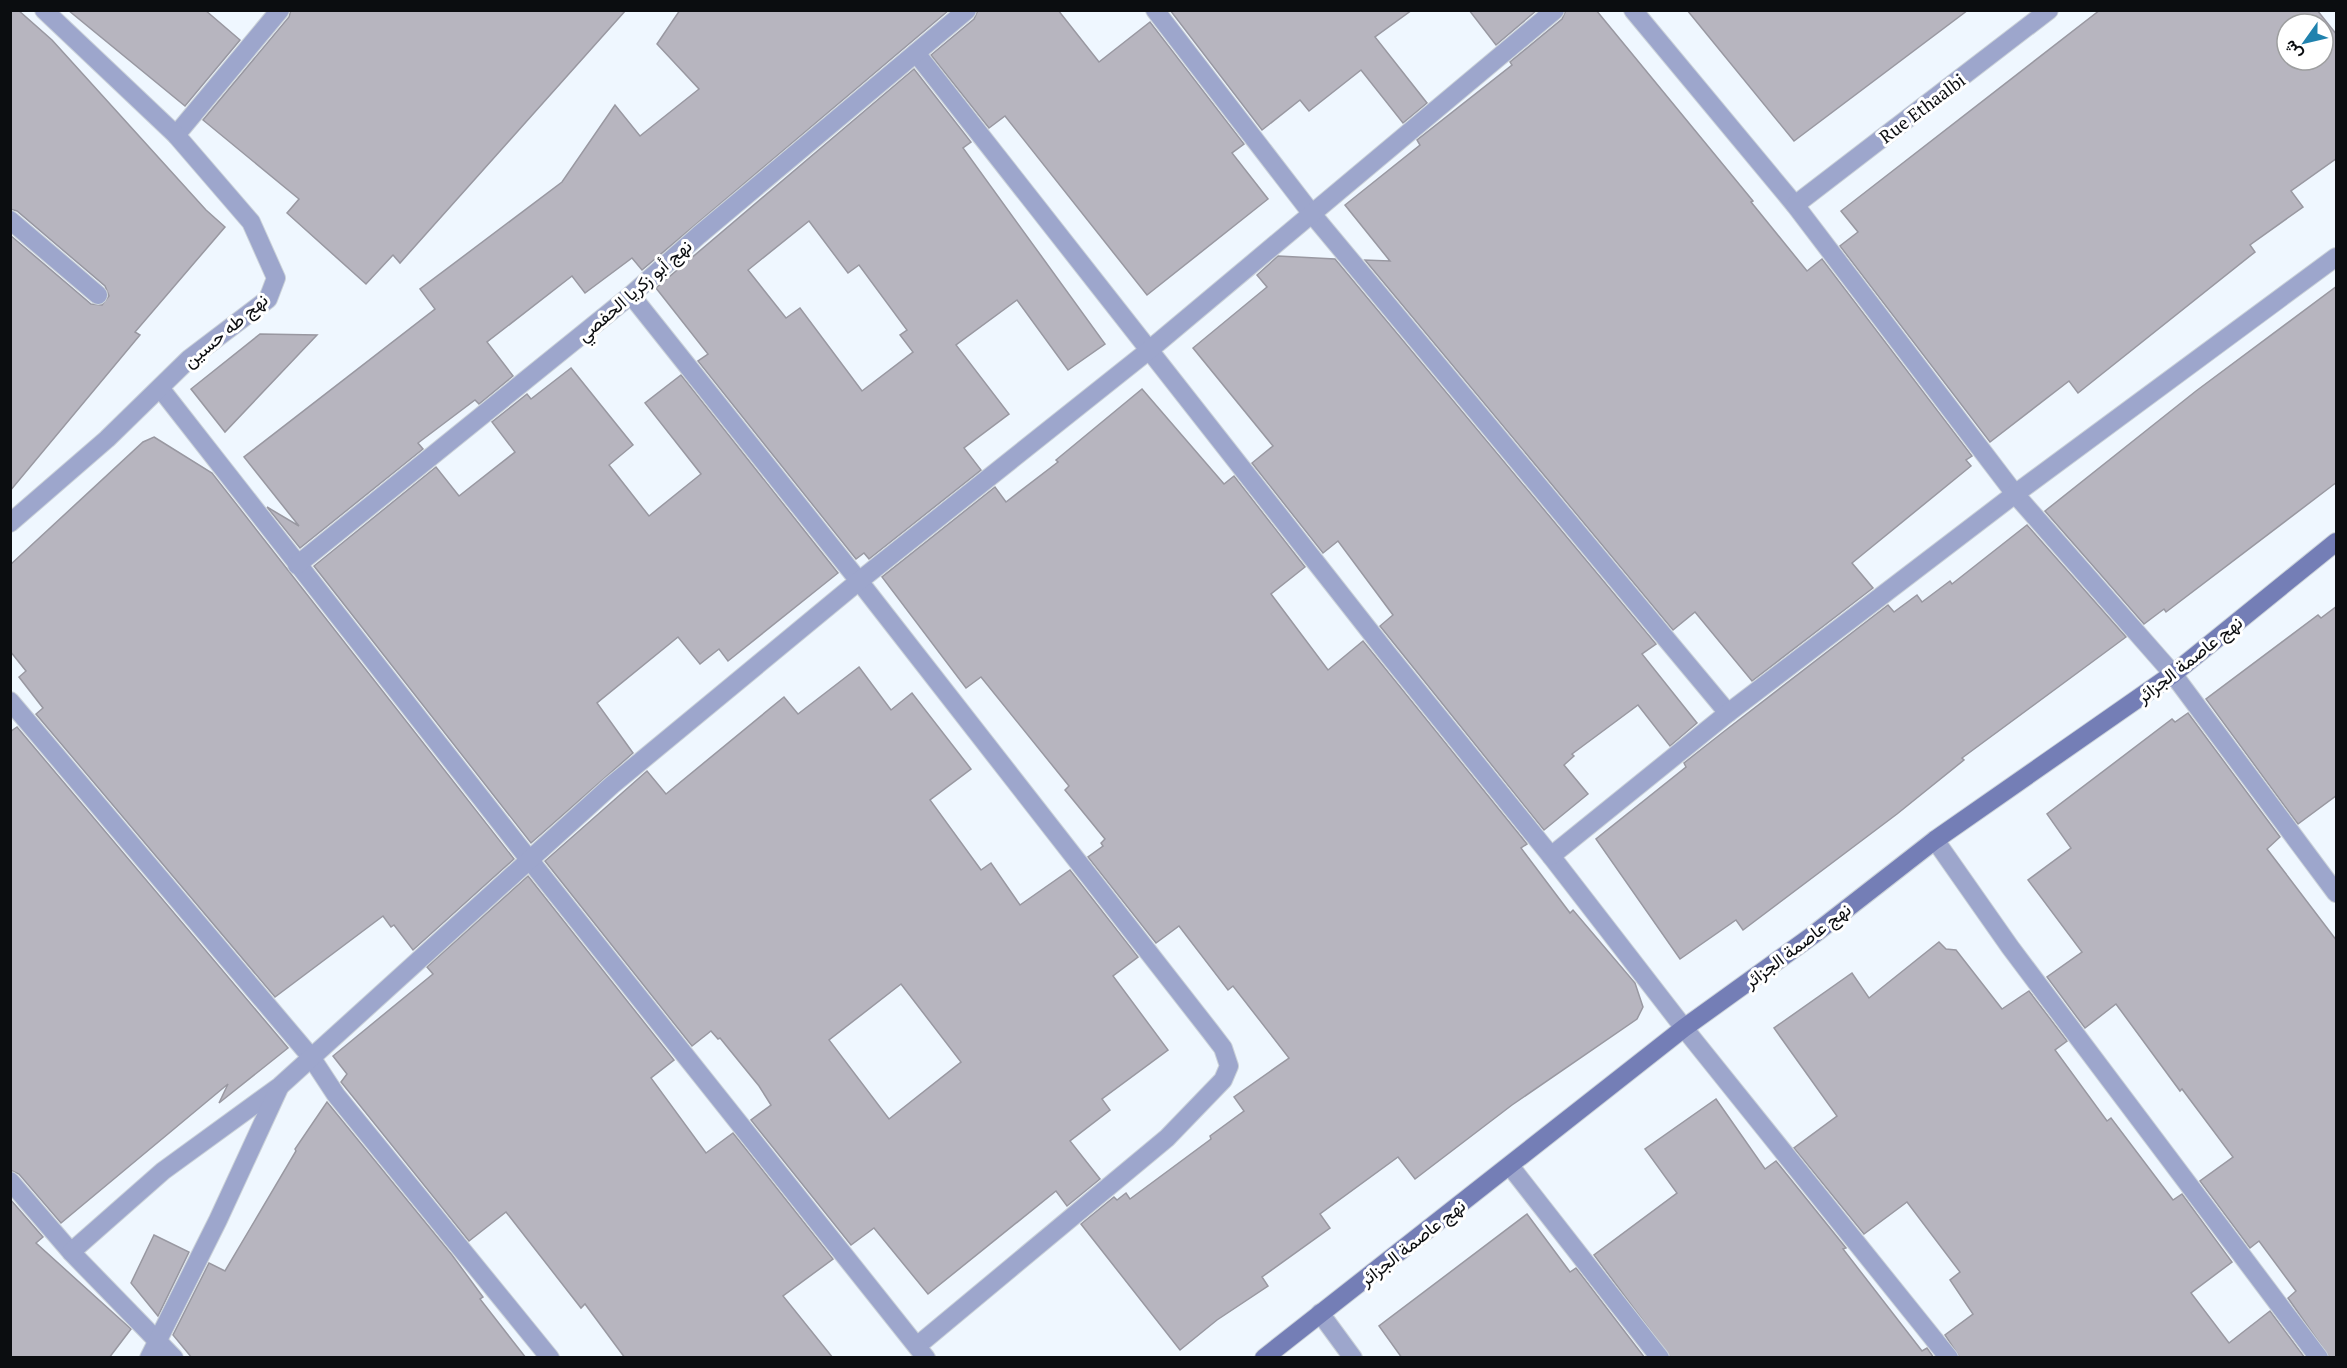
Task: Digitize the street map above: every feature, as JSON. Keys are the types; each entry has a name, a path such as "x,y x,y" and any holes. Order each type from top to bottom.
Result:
{"street":[{"name":"نهج طه حسين","path":"10,523 108,439 189,359 268,299 276,278 251,222 176,135 44,10"},
{"path":"176,135 280,10"},
{"name":"نهج أبو زكريا الحفصي","path":"297,565 631,295 967,10"},
{"path":"1155,10 1312,214 1728,713"},
{"path":"71,1252 163,1171 280,1086 528,858 612,785 859,581 1148,351 1555,10"},
{"path":"1633,10 1795,205 2015,494 2173,674 2337,893"},
{"name":"Rue Ethaalbi","path":"1795,205 2041,13"},
{"path":"916,53 1387,653 1949,1358"},
{"path":"10,220 98,295"},
{"path":"1551,856 1728,713 2015,494 2337,256"},
{"path":"160,388 528,858 922,1352 1167,1138 1223,1080 1229,1065 1223,1048 859,581 631,295"},
{"name":"نهج عاصمة الجزائر","path":"1264,1358 1684,1028 1813,935 1935,840 2173,674 2337,542"},
{"path":"10,701 311,1057 336,1095 550,1358"},
{"path":"1935,840 2010,947 2319,1358"},
{"path":"148,1358 159,1342 280,1086"},
{"path":"1510,1166 1660,1358"},
{"path":"10,1181 71,1252 174,1358"},
{"path":"1320,1314 1353,1358"}],"building":[{"path":"10,10 18,10 52,40 206,210 225,227 135,332 140,335 10,491 10,235 91,304 102,305 109,296 105,286 17,211 10,209"},
{"path":"68,10 205,10 240,40 185,106"},
{"path":"291,10 626,10 400,263 393,255 366,284 287,213 299,199 203,120 289,17"},
{"path":"680,10 949,10 642,270 632,258 585,293 572,276 487,342 513,376 479,404 475,400 418,443 423,449 300,548 267,507 299,526 244,457 435,309 420,289 562,182 615,105 640,136 699,89 657,44"},
{"path":"978,10 1058,10 1099,62 1150,22 1244,144 1232,153 1268,199 1147,295 1005,116 989,128 931,55 974,19"},
{"path":"1170,10 1412,10 1375,37 1427,103 1403,123 1361,70 1309,111 1300,100 1262,130"},
{"path":"1469,10 1537,10 1496,45"},
{"path":"1566,10 1596,10 1753,201 1751,202 1807,271 1822,259 1972,456 1966,460 1971,466 1852,563 1873,588 1752,681 1695,612 1673,630 1365,260 1390,261 1345,205 1420,145 1417,140 1512,65 1510,62 1562,19"},
{"path":"1687,10 1968,10 1794,141"},
{"path":"2100,10 2317,10 2319,12 2275,12 2275,72 2335,72 2335,32 2337,35 2337,158 2291,191 2303,207 2250,245 2255,252 2078,393 2069,381 1990,442 1840,246 1858,232 1841,211"},
{"path":"914,69 971,142 963,148 1105,344 1068,370 1017,300 956,345 1009,414 964,448 981,470 869,559 864,553 856,559 698,361 708,354 656,288","holes":["809,221 848,273 859,265 907,330 900,335 913,352 862,391 800,308 786,318 748,270"]},
{"path":"1278,256 1335,259 1656,644 1642,654 1697,723 1670,746 1638,705 1572,754 1574,756 1564,765 1588,794 1544,830 1380,626 1393,615 1338,541 1323,553 1252,463 1273,446 1193,348 1267,287 1257,275"},
{"path":"2337,286 2337,482 2166,612 2164,609 2144,624 2045,511 2196,391"},
{"path":"260,334 317,335 225,432 191,389"},
{"path":"571,368 633,445 609,465 649,516 701,474 645,403 681,375 838,573 728,661 719,649 700,664 678,637 597,703 633,753 531,843 314,566 436,467 459,496 515,452 492,422 527,394 531,399"},
{"path":"1142,389 1224,484 1234,476 1305,567 1271,594 1328,670 1363,641 1527,844 1521,848 1570,913 1573,910 1635,983 1643,1007 1637,1019 1512,1105 1415,1179 1398,1157 1320,1214 1330,1228 1262,1277 1268,1286 1217,1320 1180,1350 1081,1224 1114,1197 1117,1200 1126,1193 1130,1199 1211,1139 1210,1136 1244,1111 1234,1097 1289,1058 1233,986 1228,990 1179,926 1156,943 1088,857 1103,846 1101,843 1105,839 1065,790 1069,786 981,677 966,688 882,577 995,487 1006,502 1058,462 1056,460"},
{"path":"154,437 212,473 514,859 413,950 394,925 391,927 383,916 275,997 36,714 43,708 19,677 26,671 10,651 10,565 143,442"},
{"path":"2027,525 2126,637 1962,758 1964,760 1897,814 1743,930 1736,920 1680,959 1596,839 1686,767 1684,763 1888,605 1894,612 1917,595 1922,602 1950,581 1952,584"},
{"path":"2337,606 2337,795 2298,824 2206,699 2318,615 2321,618"},
{"path":"859,667 891,710 912,693 971,769 930,800 981,870 991,863 1020,905 1070,870 1138,957 1113,976 1168,1050 1102,1099 1110,1110 1070,1141 1100,1179 1067,1206 1056,1191 928,1294 874,1228 851,1245 751,1120 771,1105 759,1086 720,1038 718,1039 711,1031 692,1046 545,861 647,771 666,794 784,697 798,714","holes":["901,984 961,1062 889,1119 829,1040"]},
{"path":"2188,713 2280,837 2267,849 2337,941 2337,1358 2330,1358 2288,1298 2296,1291 2259,1241 2250,1248 2200,1181 2233,1157 2182,1089 2180,1091 2116,1004 2085,1028 2047,977 2082,952 2028,880 2071,848 2047,814 2172,719 2175,722"},
{"path":"17,727 288,1048 219,1103 228,1084 61,1223 19,1174 10,1170 10,732"},
{"path":"528,876 674,1060 651,1078 706,1153 733,1133 833,1259 783,1296 833,1358 625,1358 585,1304 581,1308 506,1212 469,1241 341,1082 347,1074 333,1056 433,974 427,967"},
{"path":"1939,942 1946,949 1956,950 2002,1009 2029,991 2067,1041 2055,1050 2107,1121 2111,1118 2173,1200 2182,1194 2232,1262 2191,1293 2229,1343 2270,1311 2305,1358 1960,1358 1945,1335 1973,1314 1950,1280 1960,1272 1907,1202 1864,1234 1794,1148 1837,1116 1774,1028 1852,973 1869,998"},
{"path":"1716,1099 1765,1169 1776,1161 1846,1248 1843,1249 1922,1351 1927,1348 1934,1358 1671,1358 1594,1255 1677,1193 1645,1149"},
{"path":"327,1102 452,1255 483,1297 480,1299 526,1358 192,1358 173,1335 209,1263 225,1271 296,1151 295,1149"},
{"path":"10,1199 43,1237 36,1243 131,1329 109,1358 10,1358"},
{"path":"1527,1214 1570,1272 1576,1268 1645,1358 1402,1358 1379,1326"},
{"path":"154,1235 189,1252 158,1316 131,1283"}]}
